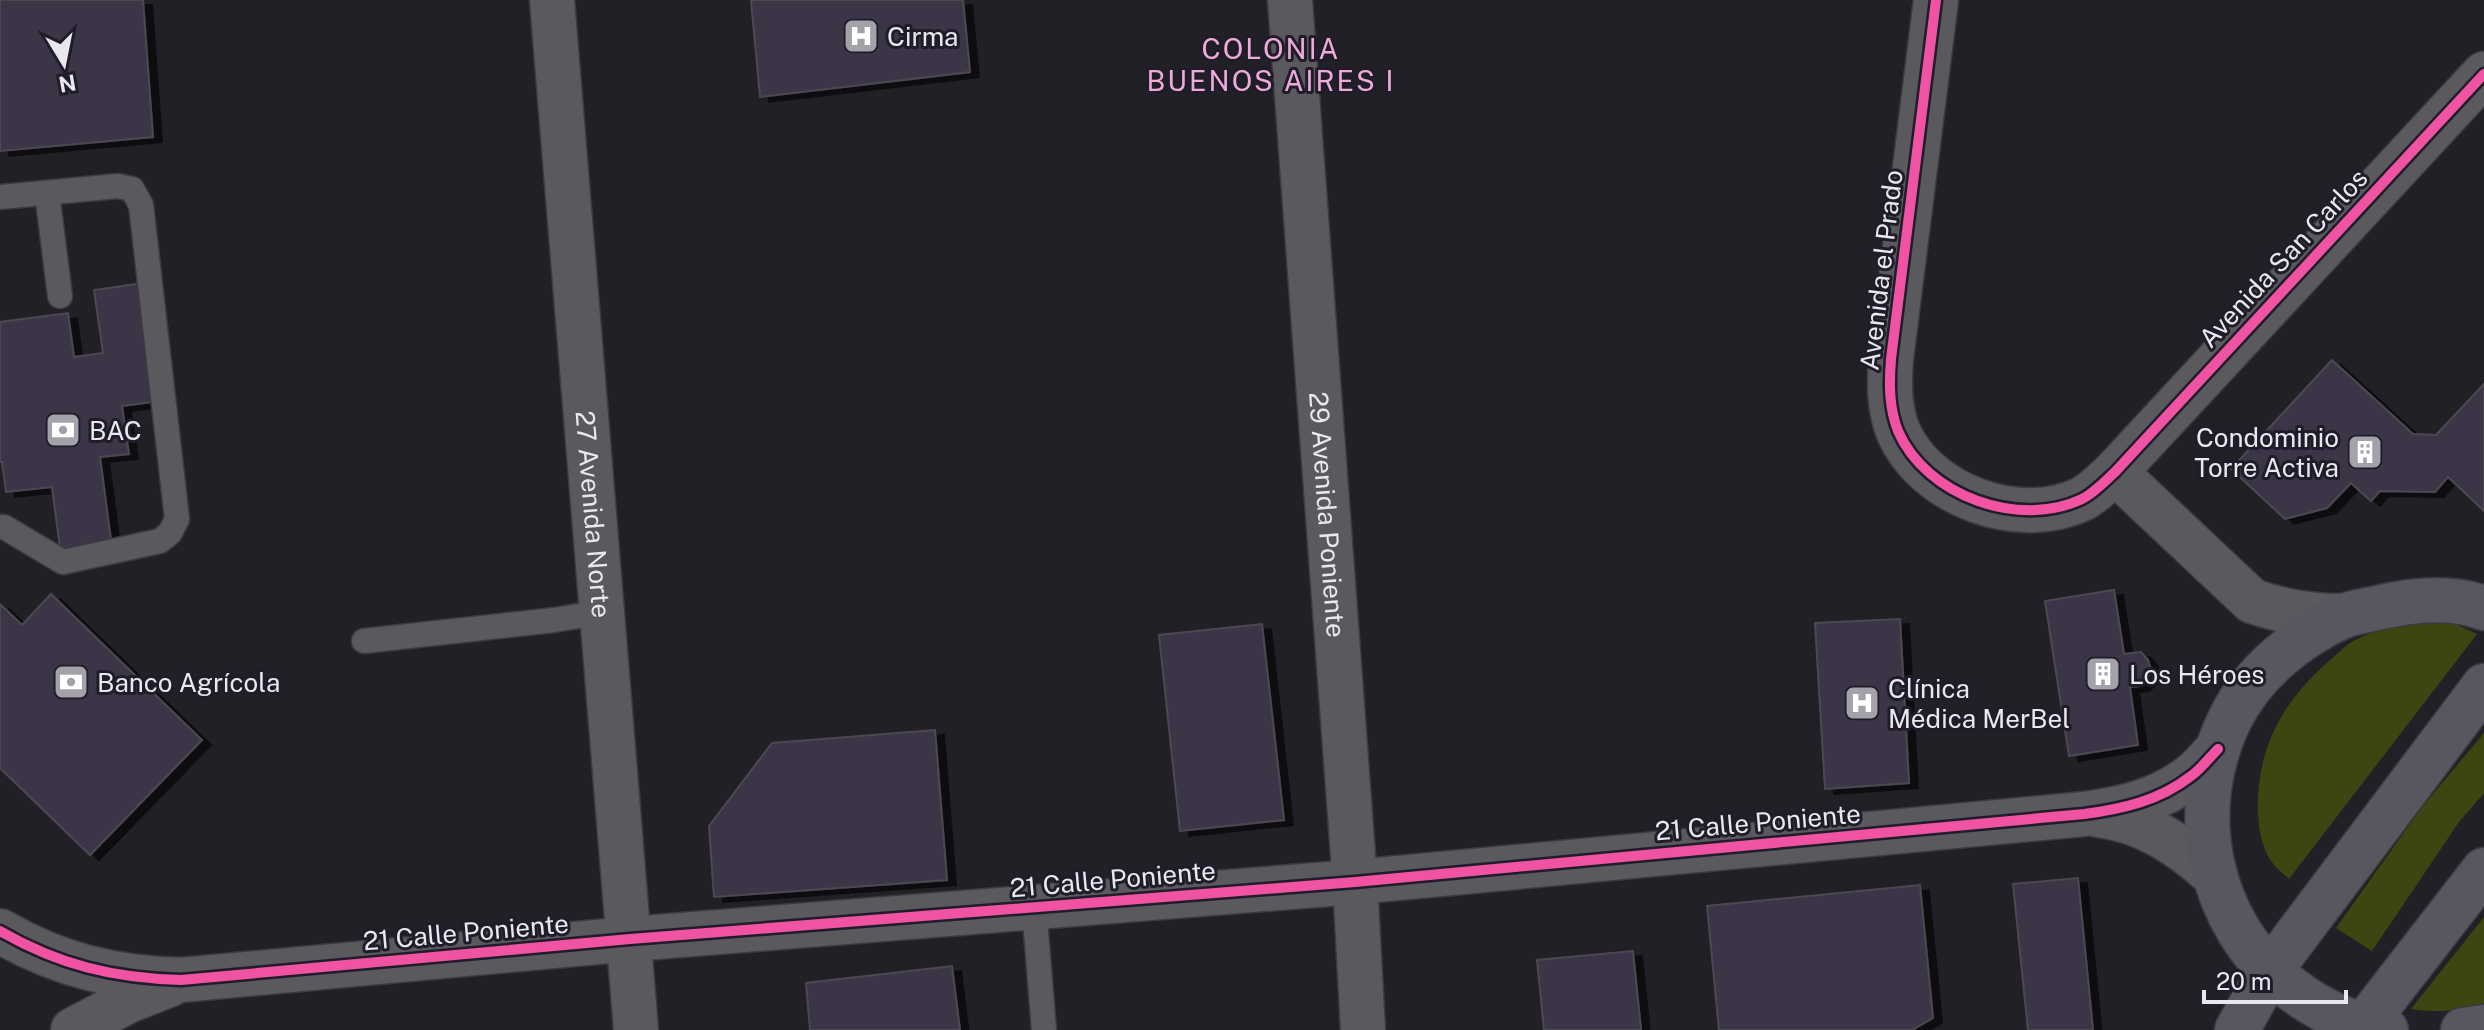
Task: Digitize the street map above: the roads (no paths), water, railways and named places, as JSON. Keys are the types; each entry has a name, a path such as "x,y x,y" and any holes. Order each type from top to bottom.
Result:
{"main road":[{"path":"2484,608 2466,601 2406,601 2343,616 2292,645 2251,686 2231,716 2218,749 2208,790 2207,833 2214,875 2227,910 2245,943 2269,972 2312,1005 2369,1029 2484,870"},
{"path":"2237,1030 2269,972 2484,686"},
{"path":"2463,1030 2484,1027"}],"street":[{"name":"27 Avenida Norte","path":"552,0 636,1030"},
{"name":"29 Avenida Poniente","path":"1290,0 1355,882 1363,1030"},
{"name":"Avenida el Prado","path":"1936,0 1891,359 1889,384 1892,411 1899,432 1926,472 1946,486 1964,497 2016,509 2035,510 2082,499 2115,472"},
{"name":"Avenida San Carlos","path":"2115,472 2484,74"},
{"path":"2115,472 2252,601 2281,611 2312,616 2343,616"},
{"path":"2251,686 2259,659 2260,629 2252,601"},
{"name":"21 Calle Poniente","path":"0,931 69,963 105,973 142,979 181,980 630,939 1355,882 2084,814 2122,809 2158,796 2191,776 2218,749"},
{"name":"21 Calle Poniente","path":"2084,814 2120,818 2154,830 2185,849 2214,875"},
{"name":"21 Calle Poniente","path":"73,1030 128,1001 181,980"}],"lane":[{"path":"0,197 118,186 132,189 141,205 177,519 170,533 160,541 63,562 0,527"},
{"path":"47,193 60,296"},
{"path":"364,641 603,612"},
{"path":"1034,907 1044,1030"}],"place":[{"name":"Cirma","path":"861,36"},
{"name":"BAC","path":"63,430"},
{"name":"Condominio Torre Activa","path":"2365,452"},
{"name":"Los Héroes","path":"2103,674"},
{"name":"Banco Agrícola","path":"71,682"},
{"name":"Clínica Médica MerBel","path":"1862,703"}],"district":[{"name":"COLONIA BUENOS AIRES I","path":"1271,64"}]}
